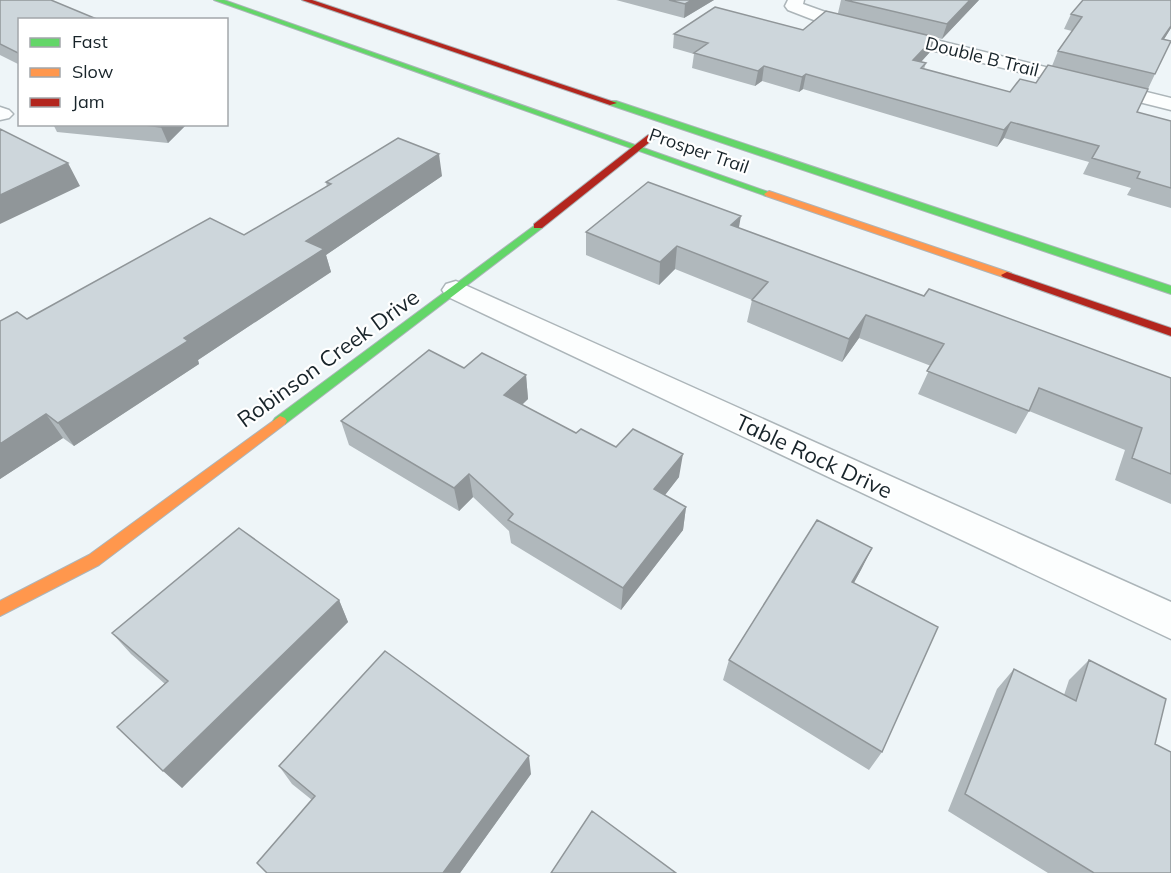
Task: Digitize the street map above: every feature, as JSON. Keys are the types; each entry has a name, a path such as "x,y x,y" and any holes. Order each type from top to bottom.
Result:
{"main road":[{"name":"Prosper Trail","path":"217,0 636,148 1171,332"},
{"name":"Prosper Trail","path":"305,0 1171,290"},
{"name":"Robinson Creek Drive","path":"0,609 94,560 456,290 669,123"}],"street":[{"name":"Double B Trail","path":"795,3 825,18 1171,104"},
{"name":"Table Rock Drive","path":"456,290 1171,621"}],"building":[{"path":"0,0 51,0 94,18 18,18 18,53 0,44"},
{"path":"669,0 692,0 685,4"},
{"path":"845,0 970,0 947,24"},
{"path":"1083,0 1171,0 1171,26 1162,39 1171,41 1155,74 1058,51 1082,17 1071,14"},
{"path":"715,7 803,30 826,11 935,37 913,60 926,63 921,68 1010,92 1020,79 1036,83 1048,65 1148,89 1137,112 1171,121 1171,188 1137,178 1140,172 1092,158 1099,146 1011,122 1004,130 806,74 802,77 764,66 758,71 694,53 708,43 674,34"},
{"path":"0,129 68,163 0,195"},
{"path":"398,138 439,154 306,241 324,249 184,338 188,341 58,423 46,414 0,444 0,321 17,312 27,319 210,218 244,235 331,184 326,182"},
{"path":"648,182 741,216 731,225 924,296 929,289 1171,378 1171,474 1132,458 1142,428 1039,388 1029,411 927,371 944,344 866,315 849,339 752,300 768,282 677,246 660,262 586,232"},
{"path":"429,350 464,368 482,353 526,375 504,395 576,433 581,429 616,447 633,429 683,454 654,489 686,507 623,588 508,520 513,514 469,474 454,488 341,421"},
{"path":"817,520 872,548 852,582 938,627 882,752 729,660"},
{"path":"239,528 339,600 163,771 117,727 168,681 112,633"},
{"path":"385,651 529,756 443,873 267,873 257,863 315,796 279,766"},
{"path":"1089,660 1166,699 1155,744 1171,752 1171,873 1094,873 965,794 1014,669 1076,701"},
{"path":"592,811 676,873 551,873"}],"traffic: fast":[{"path":"217,0 769,194"},
{"path":"613,103 1171,290"},
{"path":"280,421 538,226"}],"traffic: slow":[{"path":"769,194 1007,275"},
{"path":"0,609 94,560 280,421"}],"traffic: jam":[{"path":"305,0 613,103"},
{"path":"538,226 651,137"},
{"path":"1007,275 1171,332"}]}
